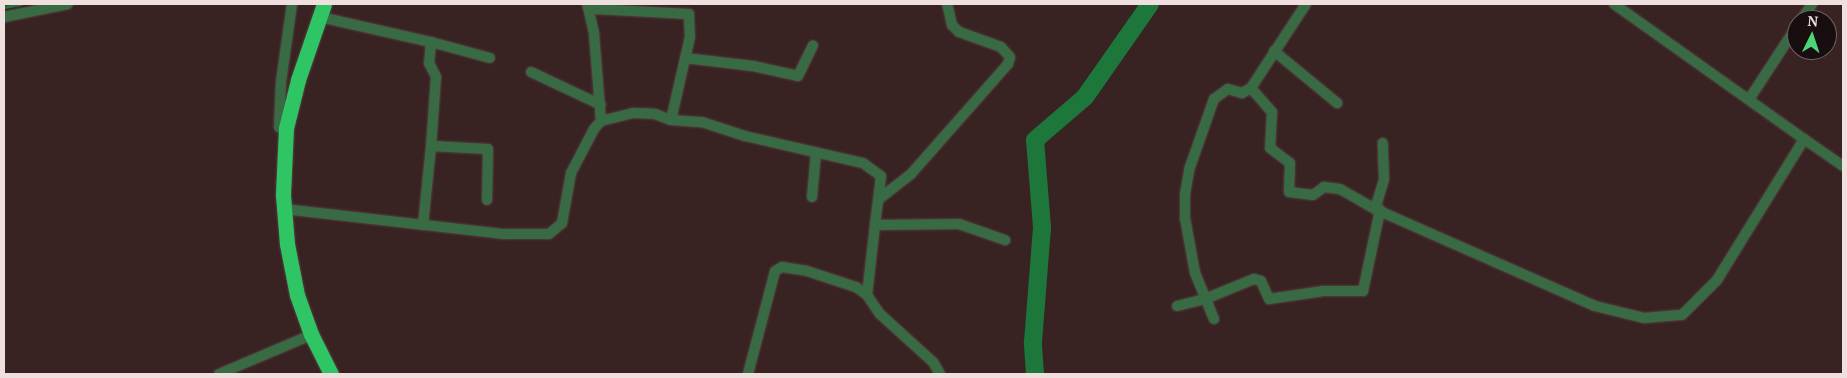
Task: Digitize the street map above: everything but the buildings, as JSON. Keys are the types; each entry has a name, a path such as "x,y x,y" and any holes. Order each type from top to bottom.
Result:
{"highway":[{"path":"320,8 291,78 279,127 275,196 288,295 304,338 323,374"},
{"path":"320,8 298,80 286,128 284,210 297,295 311,334 332,374"}],"street":[{"path":"4,17 68,4"},
{"path":"279,127 280,82 292,4"},
{"path":"879,200 911,174 1008,64 1010,57 1001,47 959,32 952,25 947,4"},
{"path":"1214,319 1195,273 1185,218 1187,179 1214,99 1228,89 1242,93 1251,88 1306,4"},
{"path":"1614,4 1750,98 1843,166"},
{"path":"284,210 505,234 555,231 562,223 571,173 601,121 594,34 588,5 681,8 691,17 685,58 671,120"},
{"path":"320,8 490,58"},
{"path":"1750,98 1787,41"},
{"path":"423,225 436,76 428,63 431,42"},
{"path":"685,58 753,66 798,76 812,45"},
{"path":"1274,51 1337,103"},
{"path":"531,72 601,105"},
{"path":"1251,88 1272,112 1270,148 1290,163 1289,192 1313,196 1324,187 1330,186 1377,210 1595,306 1644,318 1682,315 1717,280 1804,139"},
{"path":"601,121 632,112 655,114 671,120 702,122 745,136 863,163 874,169 881,176 867,295"},
{"path":"1177,306 1205,299 1254,279 1261,280 1269,299 1323,291 1363,291 1384,179 1383,143"},
{"path":"431,146 488,150 487,200"},
{"path":"812,197 816,153"},
{"path":"875,225 959,224 1004,240"},
{"path":"748,374 775,271 782,267 807,271 856,287 867,295 880,314 932,362 940,374"},
{"path":"219,374 304,338"}],"waterway":[{"path":"4,7 21,4"},
{"path":"1035,374 1033,342 1042,227 1035,140 1085,97 1150,4"}]}
